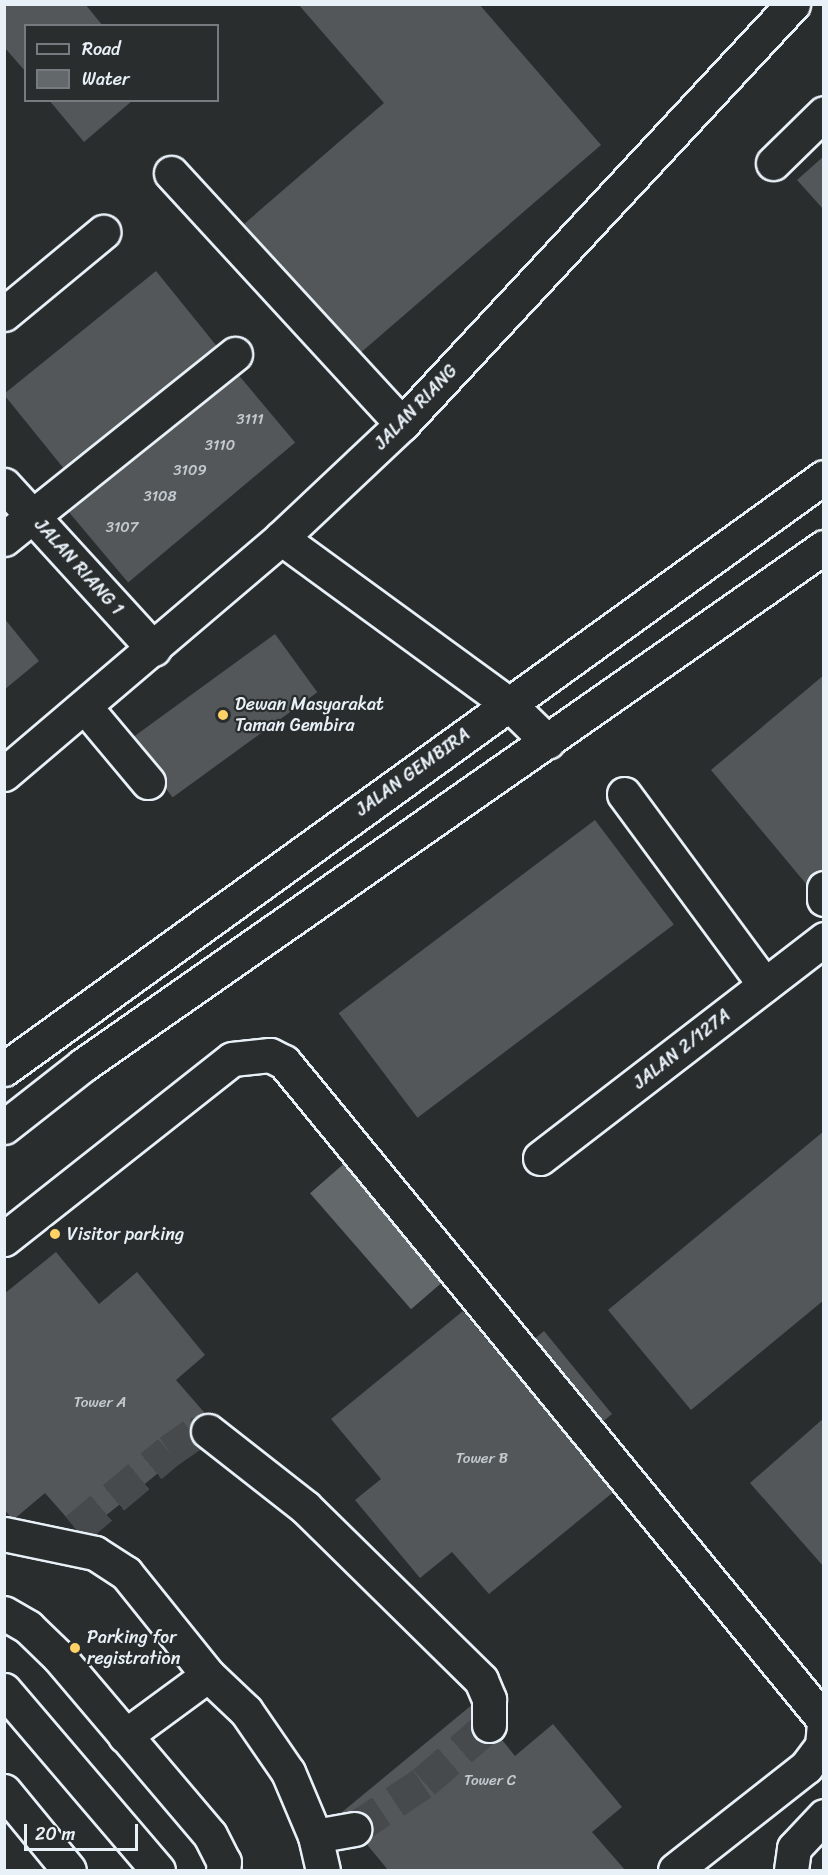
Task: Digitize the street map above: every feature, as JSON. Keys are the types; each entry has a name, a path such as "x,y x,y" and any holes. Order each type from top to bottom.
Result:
{"street":[{"name":"JALAN RIANG","path":"4,774 154,649 281,538 402,424 793,4"},
{"path":"773,163 824,113"},
{"path":"171,173 402,424"},
{"path":"4,314 103,232"},
{"path":"4,539 235,354"},
{"name":"JALAN RIANG 1","path":"4,484 154,649"},
{"name":"JALAN GEMBIRA","path":"4,1069 509,704 820,487"},
{"path":"281,538 509,704 548,742"},
{"path":"4,1127 83,1065 824,547"},
{"path":"85,707 148,782"},
{"path":"624,794 765,985"},
{"path":"824,888 824,899"},
{"name":"JALAN 2/127A","path":"540,1158 822,943"},
{"path":"4,1239 232,1059 270,1055 284,1062 824,1720"},
{"path":"208,1431 305,1506 481,1680 489,1699 489,1725"},
{"path":"4,1534 65,1537 95,1553 126,1574 207,1675 246,1711 288,1772 315,1836 323,1870"},
{"path":"4,1613 28,1627 59,1657 210,1835 224,1862 223,1870"},
{"path":"126,1736 207,1675"},
{"path":"4,1690 158,1870"},
{"path":"675,1870 806,1767 822,1746 824,1725"},
{"path":"4,1791 69,1870"},
{"path":"791,1866 798,1843 824,1816"},
{"path":"315,1836 354,1829"}],"water":[{"path":"347,1161 448,1277 411,1309 310,1193"}],"building":[{"path":"4,4 85,4 101,24 24,24 24,70 4,47"},
{"path":"298,4 479,4 601,145 358,355 244,224 384,103"},
{"path":"51,102 131,102 84,142"},
{"path":"824,156 824,210 797,180"},
{"path":"156,271 218,348 66,471 4,394"},
{"path":"236,372 295,442 128,583 69,512"},
{"path":"4,618 39,661 4,690"},
{"name":"Dewan Masyarakat Taman Gembira","path":"275,634 317,692 173,797 130,739"},
{"path":"824,675 824,871 807,885 711,770"},
{"path":"595,820 674,925 417,1118 339,1013"},
{"path":"824,1131 824,1300 691,1410 608,1310"},
{"path":"56,1252 99,1304 137,1272 205,1355 176,1380 216,1426 82,1535 45,1493 13,1520 4,1509 4,1294"},
{"path":"463,1311 506,1363 544,1331 612,1414 582,1439 622,1485 489,1594 452,1552 420,1578 355,1500 381,1479 331,1419"},
{"path":"824,1418 824,1567 750,1483"},
{"path":"473,1704 515,1756 553,1724 622,1807 592,1832 625,1870 388,1870 341,1813"}],"tunnel":[{"path":"76,1529 169,1451 193,1434 208,1431"},
{"path":"354,1829 424,1782 489,1725"}],"place":[{"name":"Dewan Masyarakat Taman Gembira","path":"223,715"},
{"name":"Visitor parking","path":"55,1234"},
{"name":"Parking for registration","path":"75,1648"}]}
